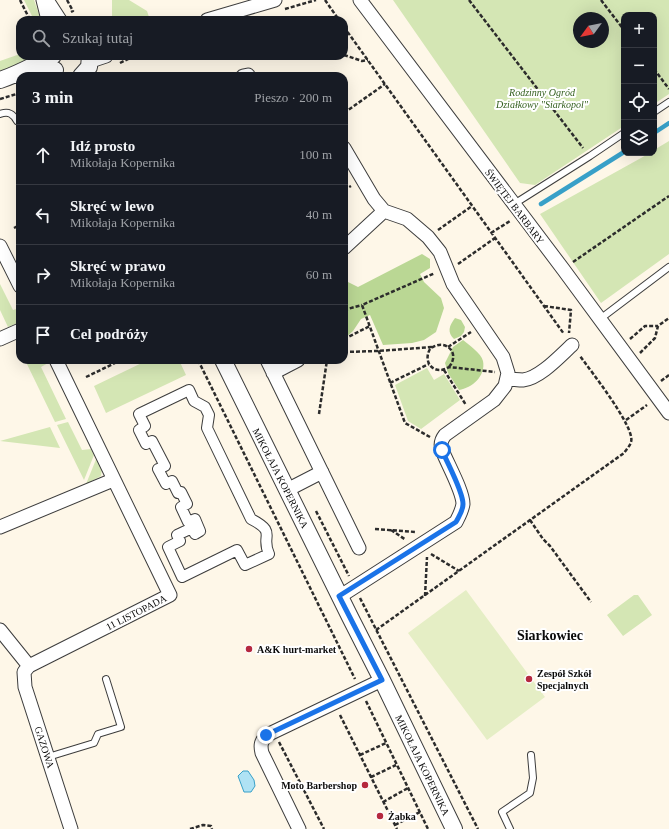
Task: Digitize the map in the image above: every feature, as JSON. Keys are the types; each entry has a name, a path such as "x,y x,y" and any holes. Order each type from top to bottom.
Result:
{"street":[{"path":"43,0 47,16"},
{"path":"47,0 57,16"},
{"path":"221,16 275,0"},
{"name":"ŚWIĘTEJ BARBARY","path":"360,0 563,269 669,413"},
{"path":"88,68 100,60"},
{"path":"43,72 55,65"},
{"path":"339,596 456,522 461,514 463,504 461,493 441,447 445,435 494,400 505,386 507,376 503,357 453,284 440,252 428,237 407,219 384,210 374,198 348,155"},
{"path":"348,244 384,210"},
{"path":"0,246 16,278"},
{"path":"0,339 16,332"},
{"path":"507,376 524,380 539,373 558,359 570,342"},
{"name":"11 LISTOPADA","path":"29,666 170,595 58,364"},
{"name":"MIKOŁAJA KOPERNIKA","path":"225,364 382,680 454,829"},
{"path":"269,364 359,548"},
{"path":"273,373 290,364"},
{"path":"189,390 194,401 205,406 208,415 207,428 251,519 263,525 268,534 265,547 269,554 245,566 237,550 182,577 168,547 180,541 177,535 192,528 195,534 200,531 194,519 188,522 183,512 181,507 187,504 181,492 178,493 172,481 166,484 158,469 165,466 152,441 146,444 139,430 145,426 139,414 189,390"},
{"path":"287,490 322,472"},
{"path":"0,528 113,480"},
{"path":"0,630 29,666"},
{"name":"GAZOWA","path":"29,666 24,672 25,687 71,829"},
{"path":"299,829 262,753 260,746 262,740 266,735 382,680"}],"lane":[{"path":"657,110 669,102"},
{"path":"0,114 8,112 12,114 16,120"},
{"path":"514,204 590,156 621,134"},
{"path":"600,319 669,267"},
{"path":"48,757 94,743 98,734 121,727 106,679"},
{"path":"510,829 502,812 530,793 533,778 531,755"}],"path":[{"path":"20,0 28,16"},
{"path":"67,0 73,11"},
{"path":"325,0 336,16"},
{"path":"469,0 590,156"},
{"path":"601,0 621,26"},
{"path":"348,56 362,61 368,60"},
{"path":"120,63 126,60"},
{"path":"657,73 669,89"},
{"path":"348,110 385,84"},
{"path":"0,99 16,94"},
{"path":"563,269 669,196"},
{"path":"428,237 472,206"},
{"path":"492,232 508,221 512,220"},
{"path":"348,309 362,305 455,266 495,238"},
{"path":"362,305 405,423 441,447"},
{"path":"544,306 571,310 570,342"},
{"path":"620,346 645,326 658,326 669,318"},
{"path":"348,337 370,326"},
{"path":"448,347 481,326"},
{"path":"630,361 655,338 658,326"},
{"path":"348,352 432,347 442,344 448,347 452,352 452,364 449,367 444,370 437,370 429,364 427,357 432,347"},
{"path":"86,377 113,364"},
{"path":"200,364 358,684"},
{"path":"319,414 326,364"},
{"path":"390,383 429,364"},
{"path":"449,367 507,376"},
{"path":"444,370 472,416"},
{"path":"626,420 658,398"},
{"path":"315,509 352,582"},
{"path":"530,520 591,602"},
{"path":"375,529 439,533"},
{"path":"425,596 427,552"},
{"path":"364,605 478,829"},
{"path":"364,697 428,829"},
{"path":"338,710 397,829"},
{"path":"279,741 324,829"},
{"path":"360,755 386,742"},
{"path":"371,777 396,765"},
{"path":"383,802 408,788"},
{"path":"395,825 420,812"},
{"path":"190,829 203,825 210,826 212,829"}],"green space":[{"path":"24,0 34,0 40,16 32,16"},
{"path":"112,0 129,0 147,11 149,16 112,16"},
{"name":"Rodzinny Ogród Działkowy \"Siarkopol\"","path":"393,0 669,0 669,94 657,102 657,12 621,12 621,128 535,185 520,183"},
{"path":"16,55 16,60 29,60 0,71 0,61"},
{"path":"669,141 669,254 601,303 540,214 645,156 657,156 657,148"},
{"path":"422,254 430,259 430,268 420,274 424,282 441,298 444,308 436,332 424,340 412,343 383,345 370,315 361,319 348,335 348,282 358,287"},
{"path":"0,284 13,310 16,309 16,324 8,327 0,310"},
{"path":"455,318 461,320 465,327 461,336 454,339 450,334 450,329"},
{"path":"463,340 480,355 483,361 483,366 480,376 473,384 459,390 448,373 445,363 453,347"},
{"path":"27,364 46,364 41,367 66,419 55,422"},
{"path":"140,364 181,364 186,375 106,413 94,386"},
{"path":"427,368 434,380 444,374 460,400 421,429 408,421 395,385"},
{"path":"68,422 82,450 91,449 94,455 84,480 57,425"},
{"path":"50,427 60,448 0,441"},
{"path":"97,457 102,468 101,476 86,484"},
{"path":"466,590 545,697 487,740 408,633"},
{"path":"634,595 638,595 652,615 623,636 607,615"}],"water":[{"path":"243,771 248,771 254,780 255,786 251,792 244,792 238,776"}],"waterway":[{"path":"657,131 669,123"},
{"path":"541,204 621,154"}],"place":[{"name":"A&K hurt-market","path":"249,649"},
{"name":"Zespół Szkół Specjalnych","path":"529,679"},
{"name":"Moto Barbershop","path":"365,785"},
{"name":"Żabka","path":"380,816"}],"district":[{"name":"Siarkowiec","path":"550,635"}],"route":[{"path":"266,735 382,680 339,596 456,522 461,514 463,504 461,493 442,450"}]}
